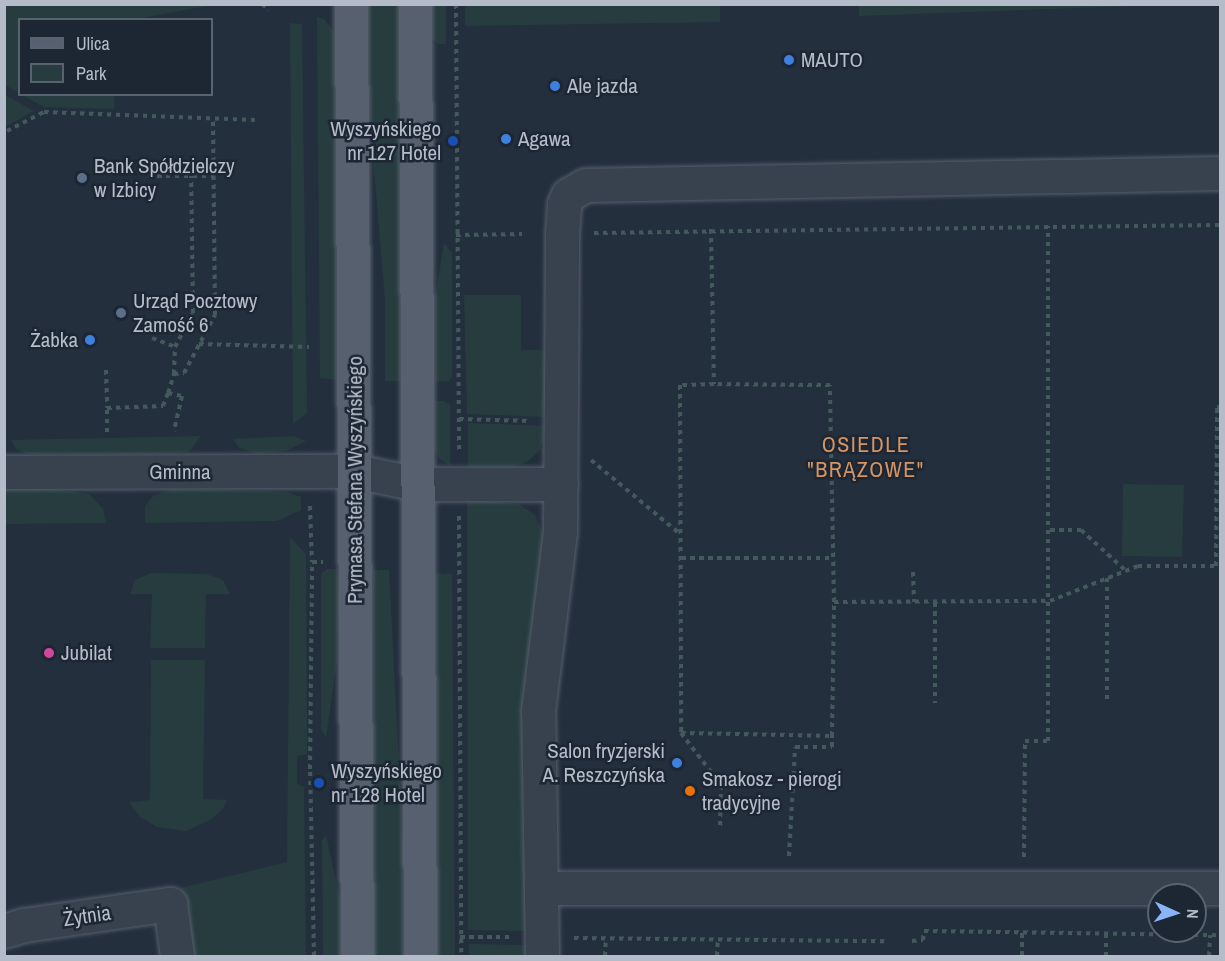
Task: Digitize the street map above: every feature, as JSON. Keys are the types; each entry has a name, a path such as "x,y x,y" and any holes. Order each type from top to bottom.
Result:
{"main road":[{"name":"Prymasa Stefana Wyszyńskiego","path":"351,4 357,957"},
{"path":"415,4 420,957"}],"street":[{"path":"542,947 538,711 559,551 563,436 562,214 568,195 585,185 1221,173"},
{"name":"Gminna","path":"4,472 355,471 418,484 561,484"},
{"path":"541,888 1221,888"},
{"name":"Żytnia","path":"4,931 24,925 170,904 177,957"}],"path":[{"path":"262,4 269,10"},
{"path":"456,4 459,459"},
{"path":"7,132 44,112 255,120"},
{"path":"174,374 183,374 215,315 213,119"},
{"path":"107,408 164,406 174,374 175,347 193,313 191,176"},
{"path":"148,177 214,176"},
{"path":"590,233 711,229 1221,225"},
{"path":"1024,860 1025,741 1048,741 1050,530 1048,226"},
{"path":"711,229 714,384"},
{"path":"456,235 522,234"},
{"path":"152,338 175,347"},
{"path":"198,344 309,347"},
{"path":"106,370 107,432"},
{"path":"720,828 721,785 681,732 680,385 830,385 834,558 832,747 795,747 795,767"},
{"path":"168,393 182,396 174,431"},
{"path":"834,602 1050,601 1138,566 1218,566 1217,407 1221,407"},
{"path":"459,419 547,421 681,535"},
{"path":"310,506 312,562 310,769 314,957"},
{"path":"459,513 460,957"},
{"path":"1050,530 1081,530 1126,571"},
{"path":"681,558 834,558"},
{"path":"312,562 333,562"},
{"path":"913,572 914,602"},
{"path":"1107,578 1107,699"},
{"path":"934,602 935,703"},
{"path":"681,732 832,736"},
{"path":"912,941 923,940 924,931 1221,935"},
{"path":"1022,933 1022,957"},
{"path":"1106,934 1106,957"},
{"path":"1209,957 1210,935"},
{"path":"460,937 542,947 606,938 885,941"},
{"path":"605,957 606,938"},
{"path":"717,957 718,939"}],"green space":[{"path":"5,4 213,5 142,18 18,18 18,92 5,85"},
{"path":"859,4 1158,4 1158,5 859,16"},
{"path":"366,5 398,5 402,381 385,381 385,299 369,111"},
{"path":"431,5 446,5 446,44 438,44 432,38"},
{"path":"465,5 720,5 720,22 465,26"},
{"path":"317,17 324,19 333,30 336,42 336,380 320,378"},
{"path":"290,23 302,24 307,413 293,424"},
{"path":"5,95 34,111 5,127"},
{"path":"24,96 114,96 114,109 44,107"},
{"path":"444,243 452,253 452,377 449,381 435,382 435,297"},
{"path":"464,295 521,295 521,350 550,350 548,417 467,414"},
{"path":"433,401 444,401 450,405 450,466 439,458 432,446"},
{"path":"468,423 547,426 540,450 527,462 514,467 468,467"},
{"path":"201,436 190,451 178,454 27,454 16,449 11,440"},
{"path":"294,436 306,441 286,451 256,454 239,448 233,439"},
{"path":"1123,484 1184,485 1182,557 1122,556"},
{"path":"43,488 89,494 103,509 106,523 5,524 4,489"},
{"path":"174,489 287,492 301,497 301,510 277,521 145,523 145,506 153,496"},
{"path":"467,500 519,504 535,515 544,534 526,931 468,930"},
{"path":"290,537 306,554 307,754 297,756 297,784 304,787 306,956 190,956 181,888 287,862"},
{"path":"327,569 338,569 339,596 338,654 326,738 321,728 321,574"},
{"path":"373,570 389,570 403,842 403,956 374,956"},
{"path":"151,573 206,574 223,580 230,594 206,594 205,648 150,648 152,594 130,594 135,580"},
{"path":"433,573 452,574 455,956 436,956"},
{"path":"151,660 205,660 203,799 227,800 222,810 210,820 186,831 157,827 139,816 129,802 150,800"},
{"path":"326,835 340,899 340,956 323,956 322,841"},
{"path":"469,944 526,945 526,956 469,956"}],"place":[{"name":"MAUTO","path":"789,60"},
{"name":"Ale jazda","path":"555,86"},
{"name":"Agawa","path":"506,139"},
{"name":"Wyszyńskiego nr 127 Hotel","path":"453,141"},
{"name":"Bank Spółdzielczy w Izbicy","path":"82,178"},
{"name":"Urząd Pocztowy Zamość 6","path":"121,313"},
{"name":"Żabka","path":"90,340"},
{"name":"Jubilat","path":"49,653"},
{"name":"Salon fryzjerski A. Reszczyńska","path":"677,763"},
{"name":"Wyszyńskiego nr 128 Hotel","path":"319,783"},
{"name":"Smakosz - pierogi tradycyjne","path":"690,791"}],"district":[{"name":"OSIEDLE \"BRĄZOWE\"","path":"866,456"}]}
